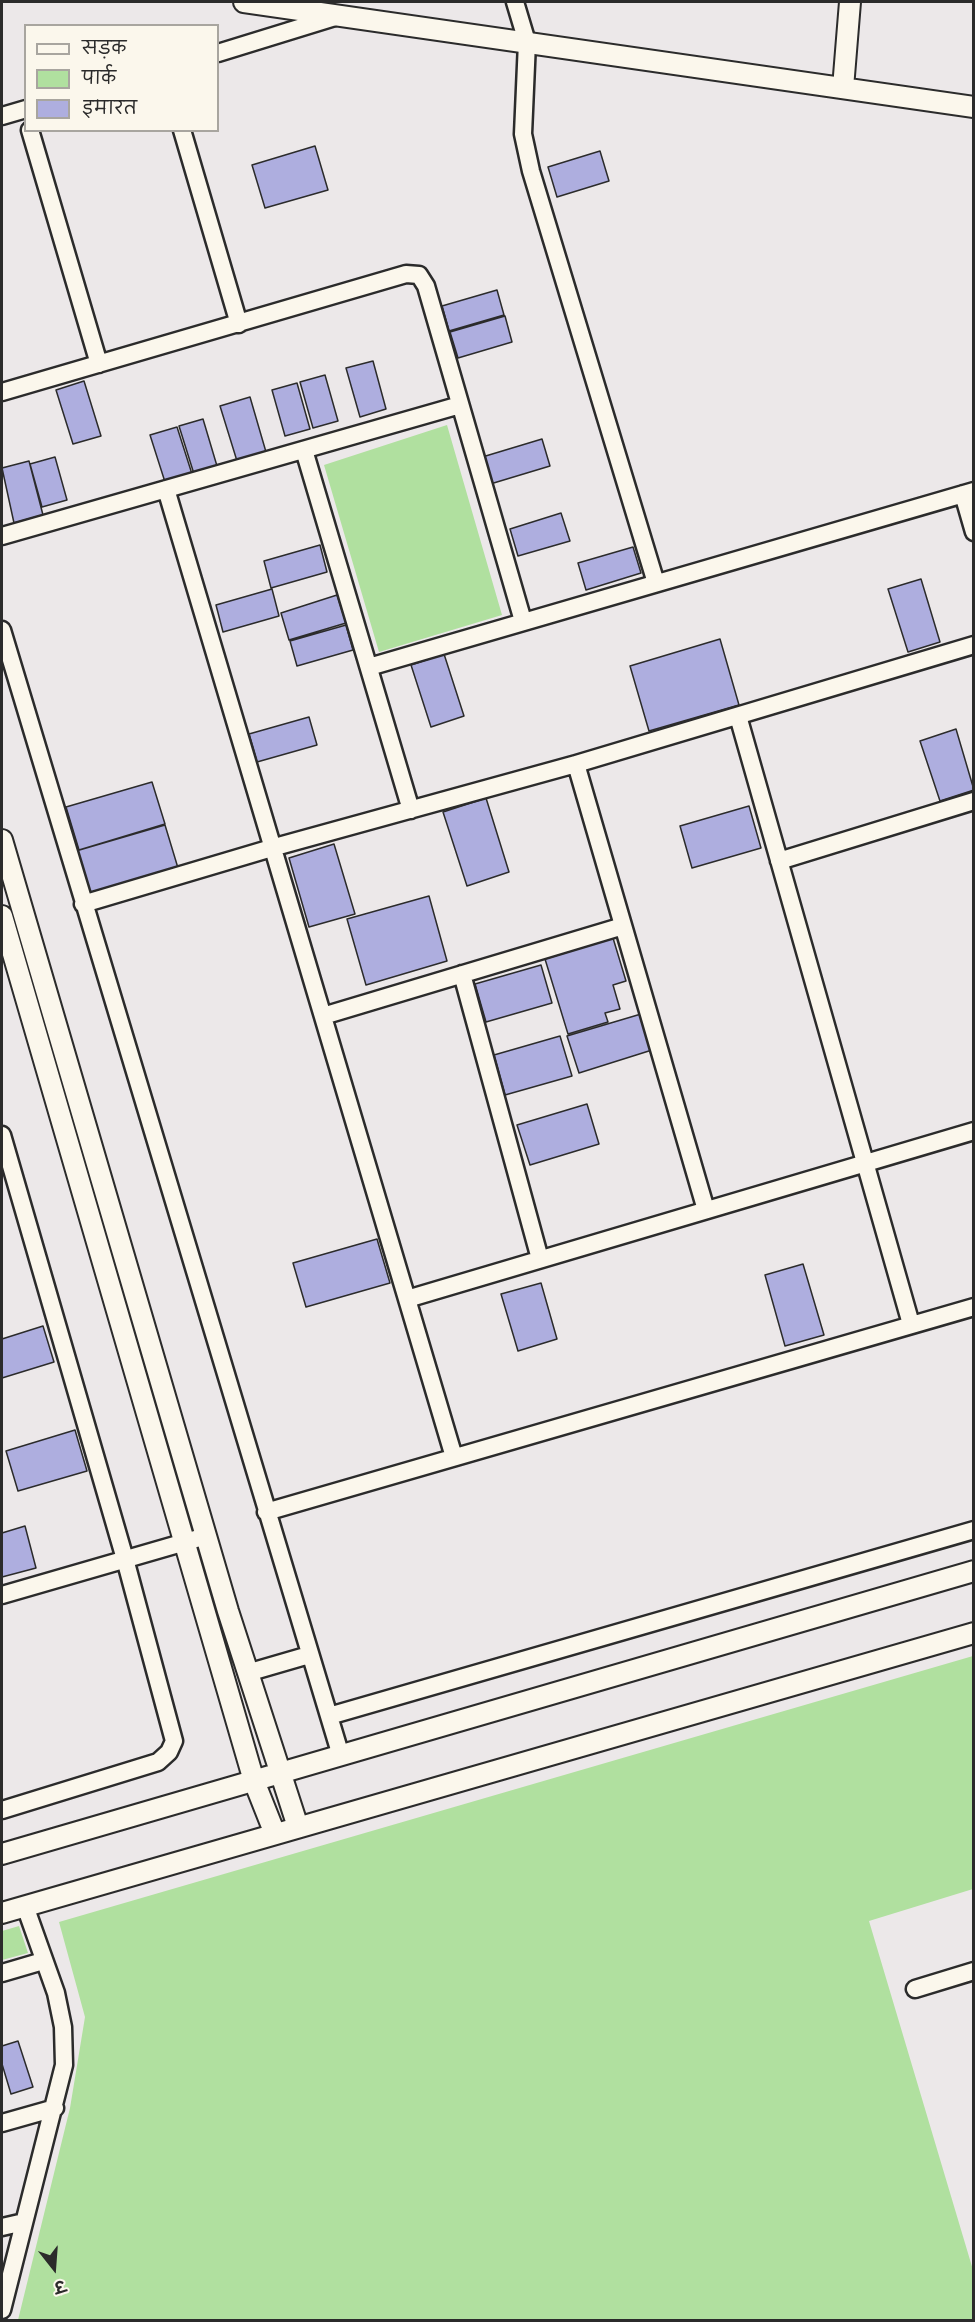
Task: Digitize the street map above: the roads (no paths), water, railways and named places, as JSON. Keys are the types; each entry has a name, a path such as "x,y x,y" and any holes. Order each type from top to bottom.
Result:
{"street":[{"path":"244,2 974,107"},
{"path":"515,2 527,42 523,134 531,171 656,583"},
{"path":"843,88 850,2"},
{"path":"219,53 341,15"},
{"path":"2,116 24,112"},
{"path":"31,132 99,364"},
{"path":"183,132 239,324"},
{"path":"2,392 406,274 419,275 426,286 523,621"},
{"path":"2,536 460,405"},
{"path":"304,450 411,810"},
{"path":"166,489 275,847 454,1457"},
{"path":"369,667 968,493 974,532"},
{"path":"2,630 341,1756"},
{"path":"83,904 275,847 576,764 974,645"},
{"path":"738,716 911,1324"},
{"path":"576,764 706,1210"},
{"path":"779,861 974,801"},
{"path":"2,840 247,1673 278,1774 298,1827"},
{"path":"2,916 254,1781 275,1834"},
{"path":"323,1016 623,926"},
{"path":"462,974 540,1259"},
{"path":"407,1299 974,1131"},
{"path":"2,1135 125,1559 174,1740 169,1752 158,1762 2,1810"},
{"path":"266,1512 974,1307"},
{"path":"328,1716 974,1530"},
{"path":"2,1595 206,1536"},
{"path":"2,1854 974,1571"},
{"path":"2,1912 974,1633"},
{"path":"247,1673 309,1655"},
{"path":"2,2310 55,2108 64,2065 63,2027 56,1993 25,1906"},
{"path":"2,1973 43,1961"},
{"path":"915,1989 974,1971"},
{"path":"2,2123 55,2108"},
{"path":"2,2228 24,2222"}]}
